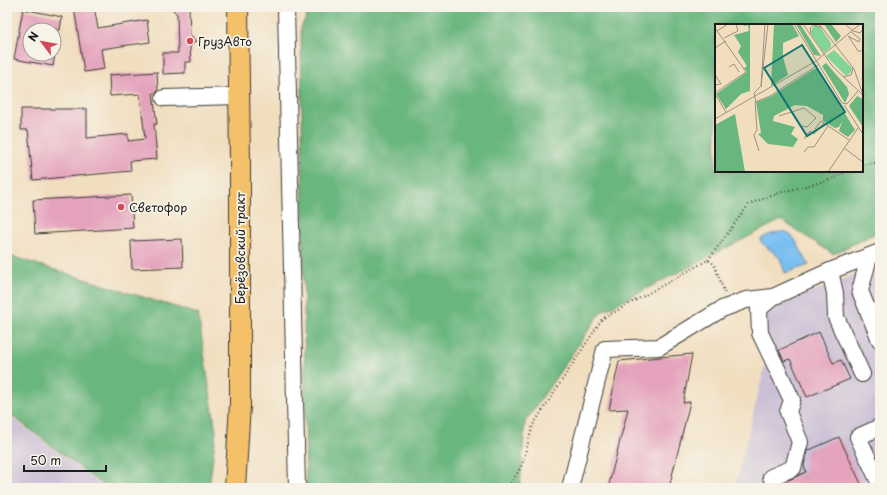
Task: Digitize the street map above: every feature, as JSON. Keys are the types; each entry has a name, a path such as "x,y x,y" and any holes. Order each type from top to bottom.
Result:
{"main road":[{"name":"Берёзовский тракт","path":"235,488 240,405 238,7"}],"lane":[{"path":"286,7 298,488"},
{"path":"164,98 239,96"},
{"path":"771,477 794,468 800,442 788,412 792,400 760,333 759,309 773,297 844,265 874,254"},
{"path":"874,254 860,292 880,340"},
{"path":"830,271 835,293 836,317 862,374"},
{"path":"570,488 605,349 659,347 722,308 746,300 773,297"},
{"path":"880,427 858,437 880,484"}],"path":[{"path":"863,165 880,162"},
{"path":"708,260 749,204 782,192 833,179 845,172"}],"shaded area":[{"path":"880,264 880,488 735,488 766,361 751,317"},
{"path":"7,414 105,488 7,488"}],"green space":[{"path":"312,7 880,7 880,231 833,254 781,220 601,312 525,422 520,488 306,488 301,27"},
{"path":"7,255 198,314 216,432 209,488 107,488 7,412"}],"water":[{"path":"785,231 794,238 809,265 785,273 780,258 761,242 761,239 768,235"}],"building":[{"path":"74,7 94,7 98,28 147,20 150,42 101,49 104,69 84,72"},
{"path":"170,7 189,7 190,36 196,41 190,47 191,62 185,62 185,73 163,74 163,53 178,53 177,14"},
{"path":"23,9 62,17 61,22 22,22 22,60 14,59"},
{"path":"31,62 54,62 53,66"},
{"path":"157,72 158,91 153,93 157,124 154,124 157,159 130,161 131,171 33,180 28,130 21,130 21,109 87,109 87,138 128,134 128,141 145,139 140,94 110,96 109,75"},
{"path":"131,195 133,228 35,234 33,200"},
{"path":"182,239 183,267 132,269 131,241"},
{"path":"819,332 833,363 841,360 850,379 807,397 790,359 784,361 779,350"},
{"path":"692,354 683,403 690,402 669,488 608,488 628,409 609,410 619,361"},
{"path":"839,437 863,488 772,488 806,472 804,466 807,451"}],"place":[{"name":"ГрузАвто","path":"190,41"},
{"name":"Светофор","path":"121,207"}]}
